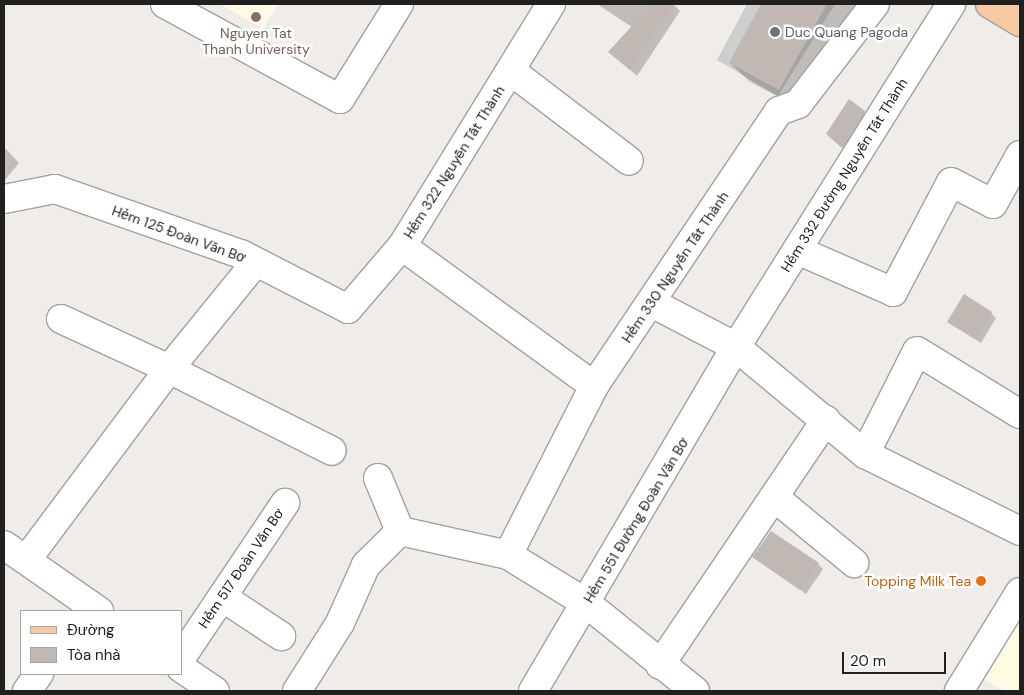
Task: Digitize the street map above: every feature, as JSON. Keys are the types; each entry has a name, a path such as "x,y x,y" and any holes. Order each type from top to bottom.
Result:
{"main road":[{"path":"990,4 1020,22"}],"street":[{"path":"166,4 340,99 399,4"},
{"name":"Hẻm 322 Nguyễn Tất Thành","path":"551,4 402,246 594,386"},
{"name":"Hẻm 330 Nguyễn Tất Thành","path":"508,555 594,386 779,111 798,104 875,4"},
{"name":"Hẻm 332 Đường Nguyễn Tất Thành","path":"736,347 951,4"},
{"path":"511,71 629,161"},
{"path":"797,250 893,292 951,182 993,204 1020,155"},
{"name":"Hẻm 125 Đoàn Văn Bơ","path":"4,199 55,189 241,254 255,263 348,309 402,246"},
{"path":"27,559 168,369 255,263"},
{"path":"652,302 736,347 865,454 1020,531"},
{"path":"61,319 168,369 332,451"},
{"name":"Hẻm 551 Đường Đoàn Văn Bơ","path":"533,691 736,347"},
{"path":"865,454 917,351 1020,414"},
{"path":"660,665 826,420"},
{"path":"378,478 400,531"},
{"path":"774,497 854,563"},
{"name":"Hẻm 517 Đoàn Văn Bơ","path":"182,657 285,504"},
{"path":"400,531 508,555 586,603 660,665 695,691"},
{"path":"297,691 340,623 366,566 400,531"},
{"path":"4,545 27,559 89,609"},
{"path":"959,691 1020,592"},
{"path":"222,597 281,636"},
{"path":"182,669 214,691"},
{"path":"27,691 38,675"}],"shaded area":[{"name":"Nguyen Tat Thanh University","path":"220,4 278,4 263,29"},
{"name":"Duc Quang Pagoda","path":"747,4 835,4 778,96 717,60"},
{"path":"1020,609 1020,691 1004,691 978,675"}],"building":[{"path":"652,4 674,4 630,70 608,52"},
{"name":"Duc Quang Pagoda","path":"761,4 827,4 779,90 729,63"},
{"path":"849,99 865,111 842,148 826,134"},
{"path":"964,294 992,312 975,339 947,322"},
{"path":"771,531 819,563 800,590 752,557"}],"place":[{"name":"Nguyen Tat Thanh University","path":"256,17"},
{"name":"Duc Quang Pagoda","path":"775,32"},
{"name":"Topping Milk Tea","path":"981,581"}]}
